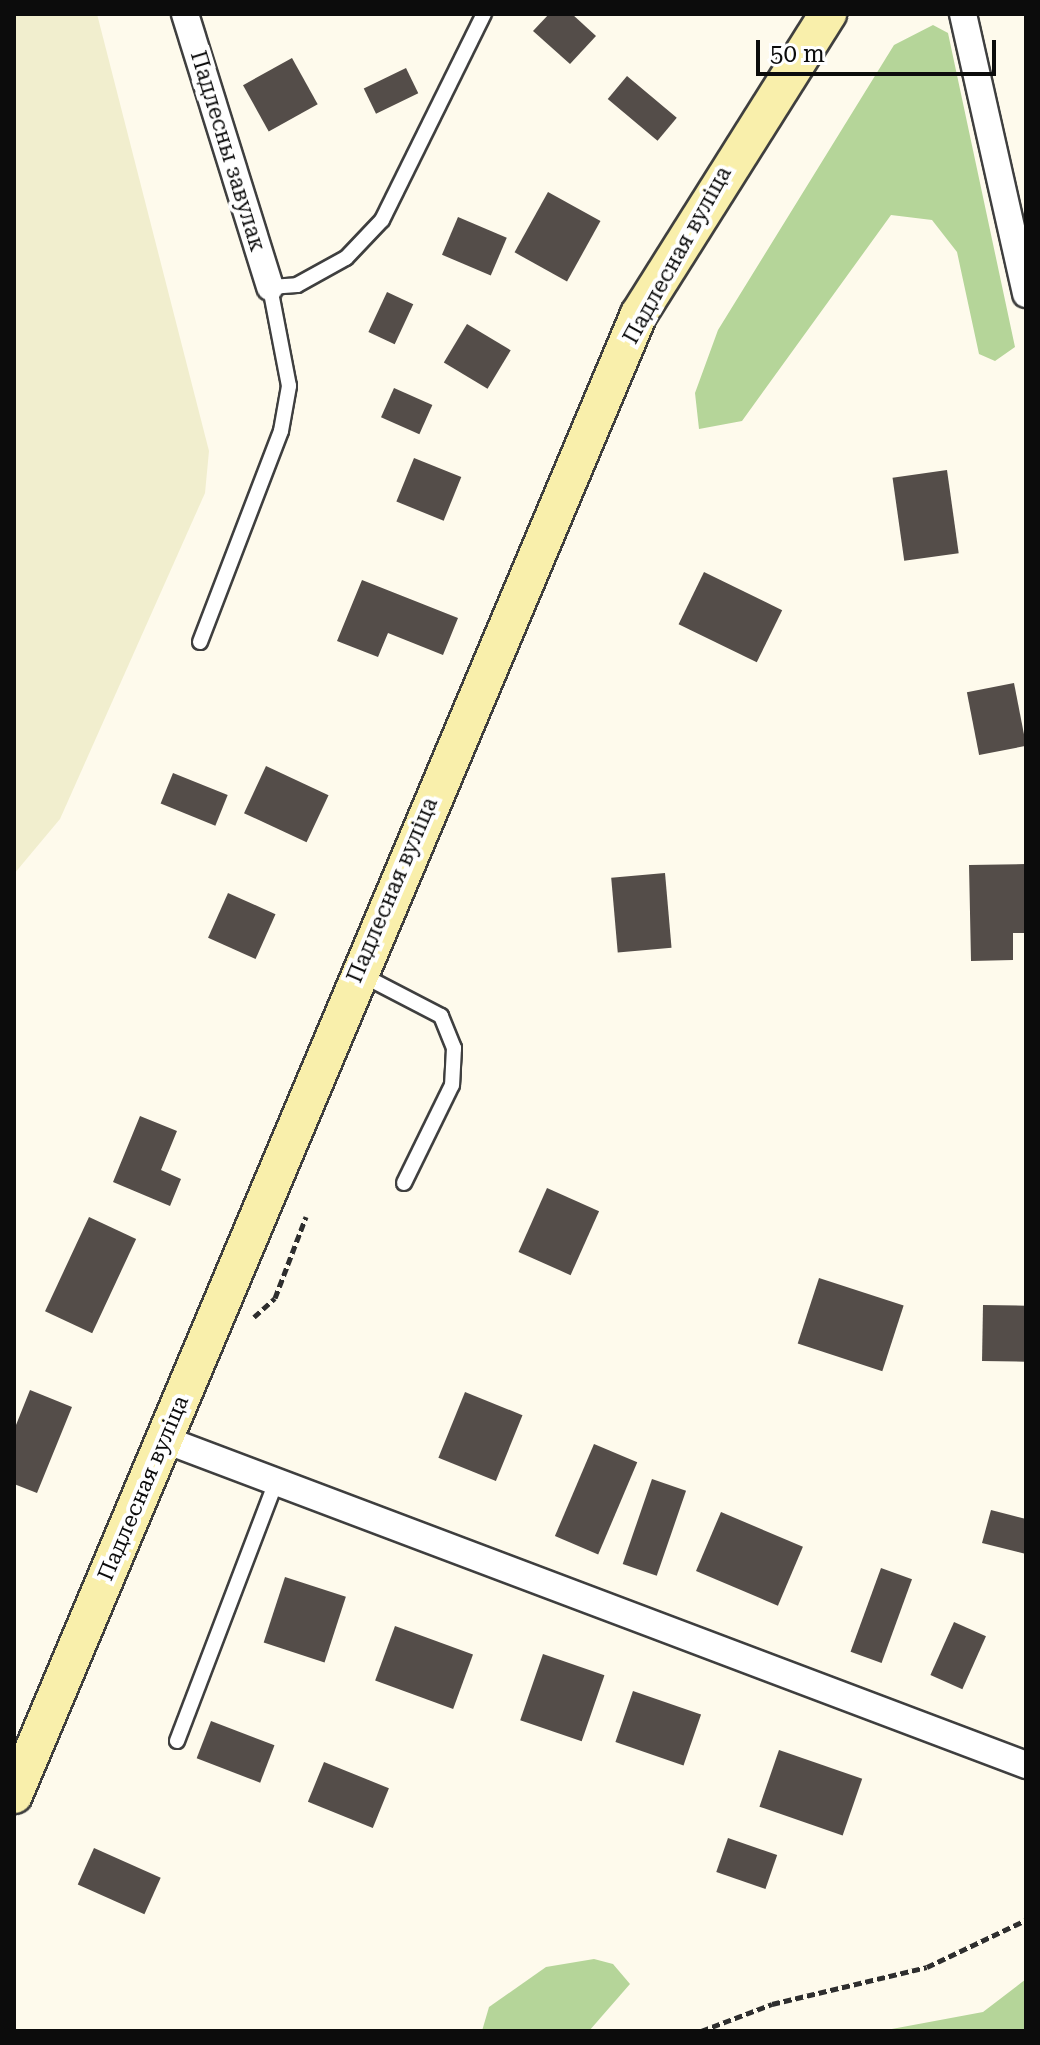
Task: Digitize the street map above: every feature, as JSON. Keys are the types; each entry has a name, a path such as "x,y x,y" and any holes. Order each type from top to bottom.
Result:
{"main road":[{"name":"Падлесная вуліца","path":"14,1795 358,973 639,314 828,14"}],"street":[{"name":"Падлесны завулак","path":"185,14 270,287"},
{"path":"963,14 1026,294"},
{"path":"163,1439 1026,1765"}],"lane":[{"path":"200,642 281,431 289,386 270,287 297,285 346,258 382,220 484,14"},
{"path":"358,973 441,1016 454,1048 452,1085 404,1183"},
{"path":"177,1741 276,1482"}],"path":[{"path":"275,1298 306,1217"},
{"path":"701,2031 772,2004 927,1967 1026,1920"}],"shaded area":[{"path":"14,14 97,14 209,451 205,493 60,819 14,874"}],"green space":[{"path":"933,25 948,33 1015,347 995,361 979,354 957,252 932,220 891,215 742,421 699,429 695,393 718,330 894,45"},
{"path":"594,1959 613,1964 630,1984 589,2031 482,2031 489,2007 546,1967"},
{"path":"1026,1979 1026,2031 881,2031 983,2012"}],"building":[{"path":"549,14 572,14 596,36 570,64 533,31"},
{"path":"292,58 318,104 269,132 243,85"},
{"path":"406,68 418,93 376,114 364,89"},
{"path":"627,76 677,118 658,141 608,99"},
{"path":"548,192 600,221 567,281 515,252"},
{"path":"458,217 507,238 491,275 442,255"},
{"path":"387,292 413,304 395,344 368,332"},
{"path":"467,324 511,350 488,389 444,363"},
{"path":"394,388 432,405 419,434 381,417"},
{"path":"414,458 461,477 444,521 396,502"},
{"path":"947,470 959,553 904,561 893,478"},
{"path":"704,572 782,610 757,662 679,624"},
{"path":"362,580 458,618 443,655 388,633 378,657 337,641"},
{"path":"1014,683 1026,746 979,755 967,692"},
{"path":"266,766 329,795 307,842 244,813"},
{"path":"173,773 228,795 215,826 161,804"},
{"path":"1026,864 1026,933 1013,933 1013,960 971,961 969,865"},
{"path":"665,873 672,948 618,952 611,878"},
{"path":"228,893 276,914 256,959 208,938"},
{"path":"140,1116 177,1131 161,1170 181,1179 170,1206 113,1182"},
{"path":"547,1188 599,1211 571,1275 519,1252"},
{"path":"89,1217 136,1239 92,1333 45,1311"},
{"path":"819,1278 904,1306 882,1371 798,1344"},
{"path":"983,1305 1026,1306 1025,1362 982,1361"},
{"path":"30,1390 72,1407 37,1493 14,1484 14,1430"},
{"path":"465,1392 522,1415 496,1481 438,1458"},
{"path":"594,1444 637,1462 598,1554 555,1536"},
{"path":"652,1479 686,1491 657,1576 623,1564"},
{"path":"991,1510 1026,1519 1026,1554 982,1543"},
{"path":"721,1512 803,1547 778,1606 696,1571"},
{"path":"881,1568 912,1579 882,1663 851,1652"},
{"path":"285,1577 346,1597 325,1662 264,1643"},
{"path":"954,1622 986,1636 962,1689 930,1675"},
{"path":"395,1626 473,1654 453,1709 375,1681"},
{"path":"543,1654 604,1675 582,1741 520,1720"},
{"path":"633,1691 701,1714 683,1765 615,1742"},
{"path":"211,1721 274,1745 260,1783 197,1758"},
{"path":"779,1750 862,1779 843,1835 759,1807"},
{"path":"324,1762 389,1788 373,1828 308,1802"},
{"path":"728,1838 777,1855 765,1889 716,1872"},
{"path":"94,1848 161,1878 144,1914 78,1885"}]}
